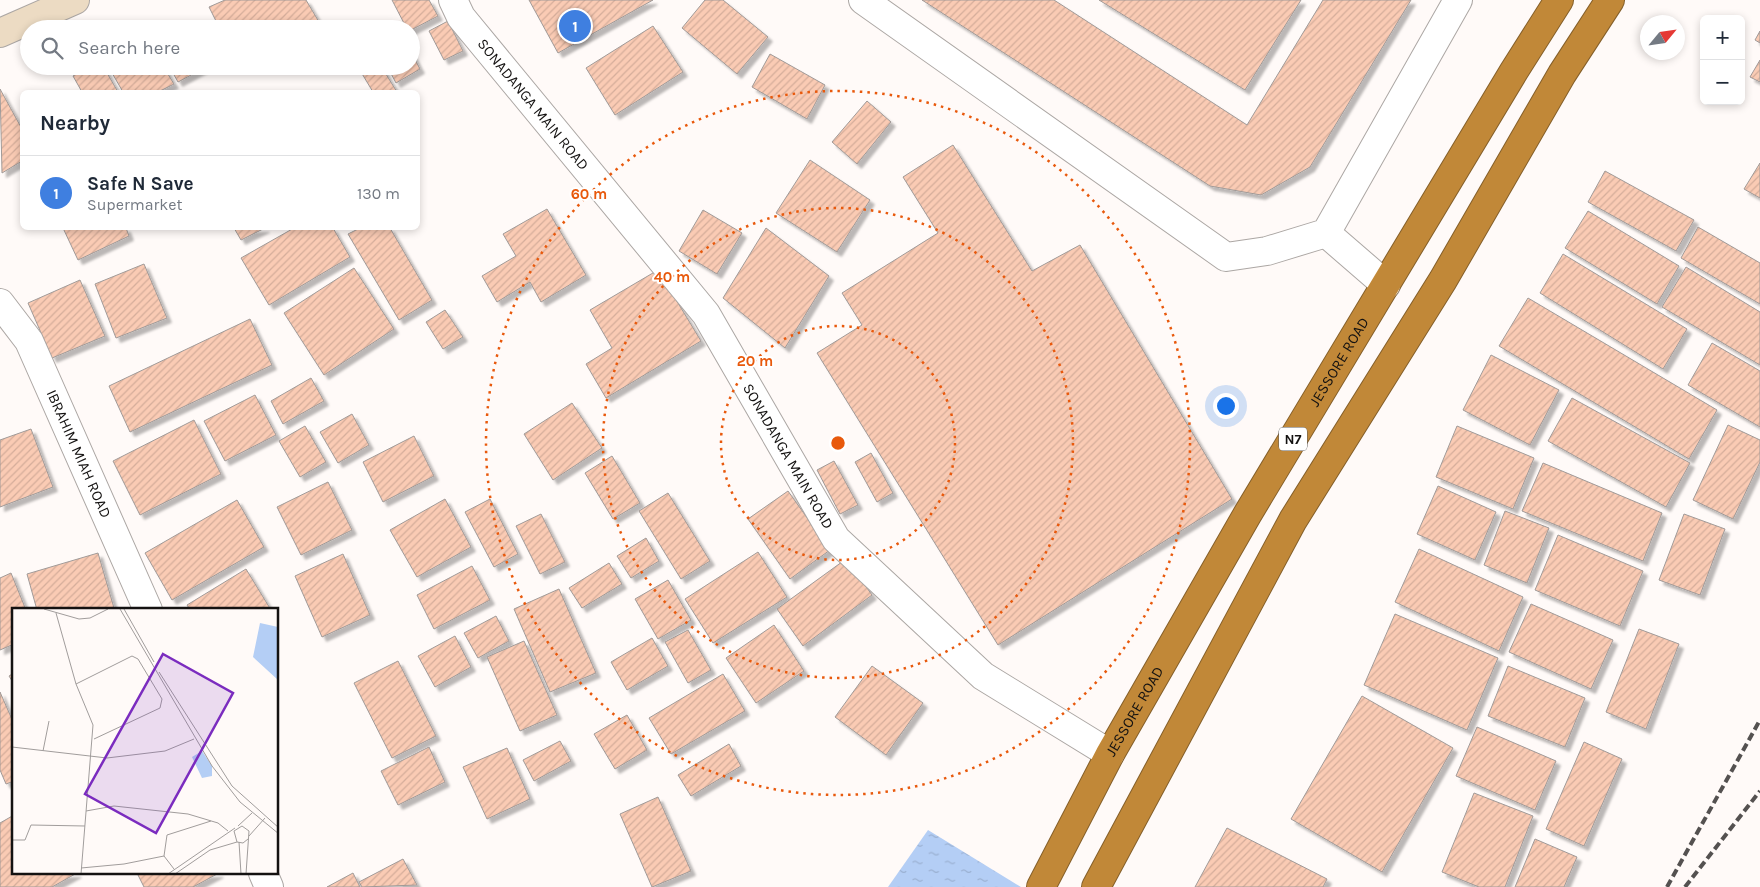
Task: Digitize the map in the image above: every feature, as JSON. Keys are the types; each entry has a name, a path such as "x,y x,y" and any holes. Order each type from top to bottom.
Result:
{"highway":[{"name":"JESSORE ROAD","path":"1041,887 1110,754 1247,515 1514,71 1560,0"},
{"path":"1096,887 1294,520 1442,280 1562,74 1610,0"}],"street":[{"path":"30,20 75,0"},
{"name":"SONADANGA MAIN ROAD","path":"453,0 461,17 706,314 836,539 983,676 1110,754"},
{"path":"863,0 1226,257 1267,251 1326,233 1458,0"},
{"path":"0,33 20,24"},
{"path":"1326,233 1386,285"},
{"name":"IBRAHIM MIAH ROAD","path":"0,303 29,341 147,608"},
{"path":"263,874 269,887"}],"water":[{"path":"928,830 1021,887 888,887"}],"building":[{"path":"225,0 306,0 318,20 216,20 209,7"},
{"path":"392,0 429,0 438,16 420,25 420,20 402,20"},
{"path":"529,0 653,0 558,53"},
{"path":"705,0 723,0 768,37 737,74 682,28"},
{"path":"922,0 1054,0 1247,125 1323,0 1411,0 1310,167 1261,195 1210,186"},
{"path":"1099,0 1301,0 1245,90"},
{"path":"448,21 463,51 444,60 429,31"},
{"path":"653,26 683,72 615,115 586,68"},
{"path":"1760,31 1760,43 1755,40"},
{"path":"770,54 825,85 807,119 752,87"},
{"path":"1760,60 1760,82 1750,77"},
{"path":"108,75 117,90 81,90 73,76"},
{"path":"113,75 168,75 174,84 162,90 122,90"},
{"path":"174,75 191,75 178,82"},
{"path":"363,75 387,75 396,90 372,90"},
{"path":"392,75 410,75 396,83"},
{"path":"0,89 20,125 20,162 2,173"},
{"path":"867,101 891,122 857,164 832,142"},
{"path":"953,145 1032,271 1080,245 1232,499 998,645 817,353 862,325 842,293 938,233 903,177"},
{"path":"810,160 870,200 837,252 776,213"},
{"path":"1760,163 1760,198 1744,189"},
{"path":"1605,171 1694,220 1676,251 1588,202"},
{"path":"547,209 586,275 541,302 530,282 497,302 482,276 516,256 503,234"},
{"path":"703,210 742,233 717,274 679,251"},
{"path":"1588,211 1679,266 1657,304 1565,248"},
{"path":"1698,227 1760,263 1760,304 1681,258"},
{"path":"766,228 829,276 785,348 723,298"},
{"path":"64,230 127,230 129,236 78,260"},
{"path":"235,230 261,230 241,240"},
{"path":"290,230 334,230 350,257 269,305 241,258"},
{"path":"356,230 391,230 432,300 399,320 348,234"},
{"path":"1563,254 1687,329 1663,369 1540,293"},
{"path":"144,264 167,318 116,338 95,284"},
{"path":"1686,267 1760,312 1760,365 1662,307"},
{"path":"354,268 394,329 324,375 284,313"},
{"path":"658,270 701,341 606,398 586,364 612,348 590,310"},
{"path":"80,280 105,336 52,358 28,303"},
{"path":"1528,298 1717,410 1689,459 1499,346"},
{"path":"445,310 463,337 443,349 426,322"},
{"path":"250,319 272,365 130,432 109,386"},
{"path":"1712,343 1760,371 1760,427 1688,385"},
{"path":"1491,355 1559,390 1530,445 1463,410"},
{"path":"311,378 324,401 283,424 271,401"},
{"path":"255,395 276,435 225,461 204,421"},
{"path":"1572,398 1690,463 1666,507 1548,441"},
{"path":"572,403 602,448 553,480 524,434"},
{"path":"352,414 369,445 338,463 320,432"},
{"path":"194,420 221,474 140,515 113,461"},
{"path":"1728,425 1760,440 1760,462 1733,519 1693,500"},
{"path":"305,426 326,462 300,477 279,441"},
{"path":"1457,426 1534,458 1513,509 1436,477"},
{"path":"31,429 53,487 0,507 0,440"},
{"path":"414,436 434,476 383,502 363,462"},
{"path":"871,453 893,493 877,502 855,462"},
{"path":"612,456 640,503 613,519 585,473"},
{"path":"834,461 858,505 840,514 817,470"},
{"path":"1543,463 1662,513 1643,561 1522,511"},
{"path":"328,482 352,530 301,555 277,507"},
{"path":"1438,486 1496,512 1475,560 1417,534"},
{"path":"788,491 830,550 790,579 748,519"},
{"path":"668,493 710,561 681,579 639,511"},
{"path":"445,499 471,547 417,577 390,530"},
{"path":"490,499 518,554 494,567 465,512"},
{"path":"237,500 264,547 172,600 145,553"},
{"path":"1505,511 1549,528 1527,583 1484,565"},
{"path":"541,514 565,562 540,574 516,526"},
{"path":"1684,514 1725,529 1700,595 1659,580"},
{"path":"1558,535 1643,571 1620,626 1535,590"},
{"path":"646,538 659,561 631,578 617,556"},
{"path":"1419,549 1523,597 1499,651 1395,602"},
{"path":"758,552 787,597 713,643 685,599"},
{"path":"98,553 114,608 36,608 27,574"},
{"path":"343,554 370,615 322,637 295,576"},
{"path":"846,559 872,595 803,646 777,609"},
{"path":"609,563 622,584 582,608 569,588"},
{"path":"472,566 490,600 434,629 417,595"},
{"path":"246,569 270,608 189,608 187,605"},
{"path":"11,573 25,608 12,608 12,645 0,650 0,578"},
{"path":"668,580 691,620 658,639 635,599"},
{"path":"559,589 596,673 550,692 514,609"},
{"path":"1531,604 1613,640 1591,689 1509,652"},
{"path":"1395,614 1498,658 1467,730 1364,685"},
{"path":"496,616 509,641 478,658 464,633"},
{"path":"774,625 804,671 756,703 726,658"},
{"path":"1639,629 1679,644 1646,729 1606,712"},
{"path":"688,630 711,670 688,683 665,642"},
{"path":"455,636 471,667 435,687 418,656"},
{"path":"652,638 668,666 627,690 611,662"},
{"path":"524,641 557,715 520,731 487,657"},
{"path":"398,661 436,736 392,758 354,683"},
{"path":"872,666 923,703 886,755 835,717"},
{"path":"1508,666 1585,698 1565,747 1488,716"},
{"path":"723,674 745,711 671,754 649,718"},
{"path":"0,692 12,719 12,782 6,784 0,770"},
{"path":"1362,696 1453,748 1382,872 1291,819"},
{"path":"627,715 647,750 615,769 594,734"},
{"path":"1477,727 1556,761 1535,810 1456,776"},
{"path":"560,741 571,761 534,781 523,760"},
{"path":"1584,742 1622,759 1584,846 1546,829"},
{"path":"729,744 741,766 691,796 678,775"},
{"path":"429,747 445,782 398,805 381,771"},
{"path":"507,748 530,799 487,819 463,767"},
{"path":"1474,793 1533,816 1505,887 1479,887 1442,872"},
{"path":"658,797 691,871 652,887 620,814"},
{"path":"12,816 12,874 75,874 52,887 0,887 0,823"},
{"path":"1227,828 1327,879 1323,887 1195,887"},
{"path":"1535,839 1577,857 1564,887 1515,887"},
{"path":"403,859 417,885 362,887 359,882"},
{"path":"353,873 360,887 327,887"},
{"path":"138,874 217,874 193,887 144,887"}],"railway":[{"path":"1667,887 1760,720"},
{"path":"1685,887 1760,791"}],"place":[{"name":"Safe N Save","path":"575,26"}]}
